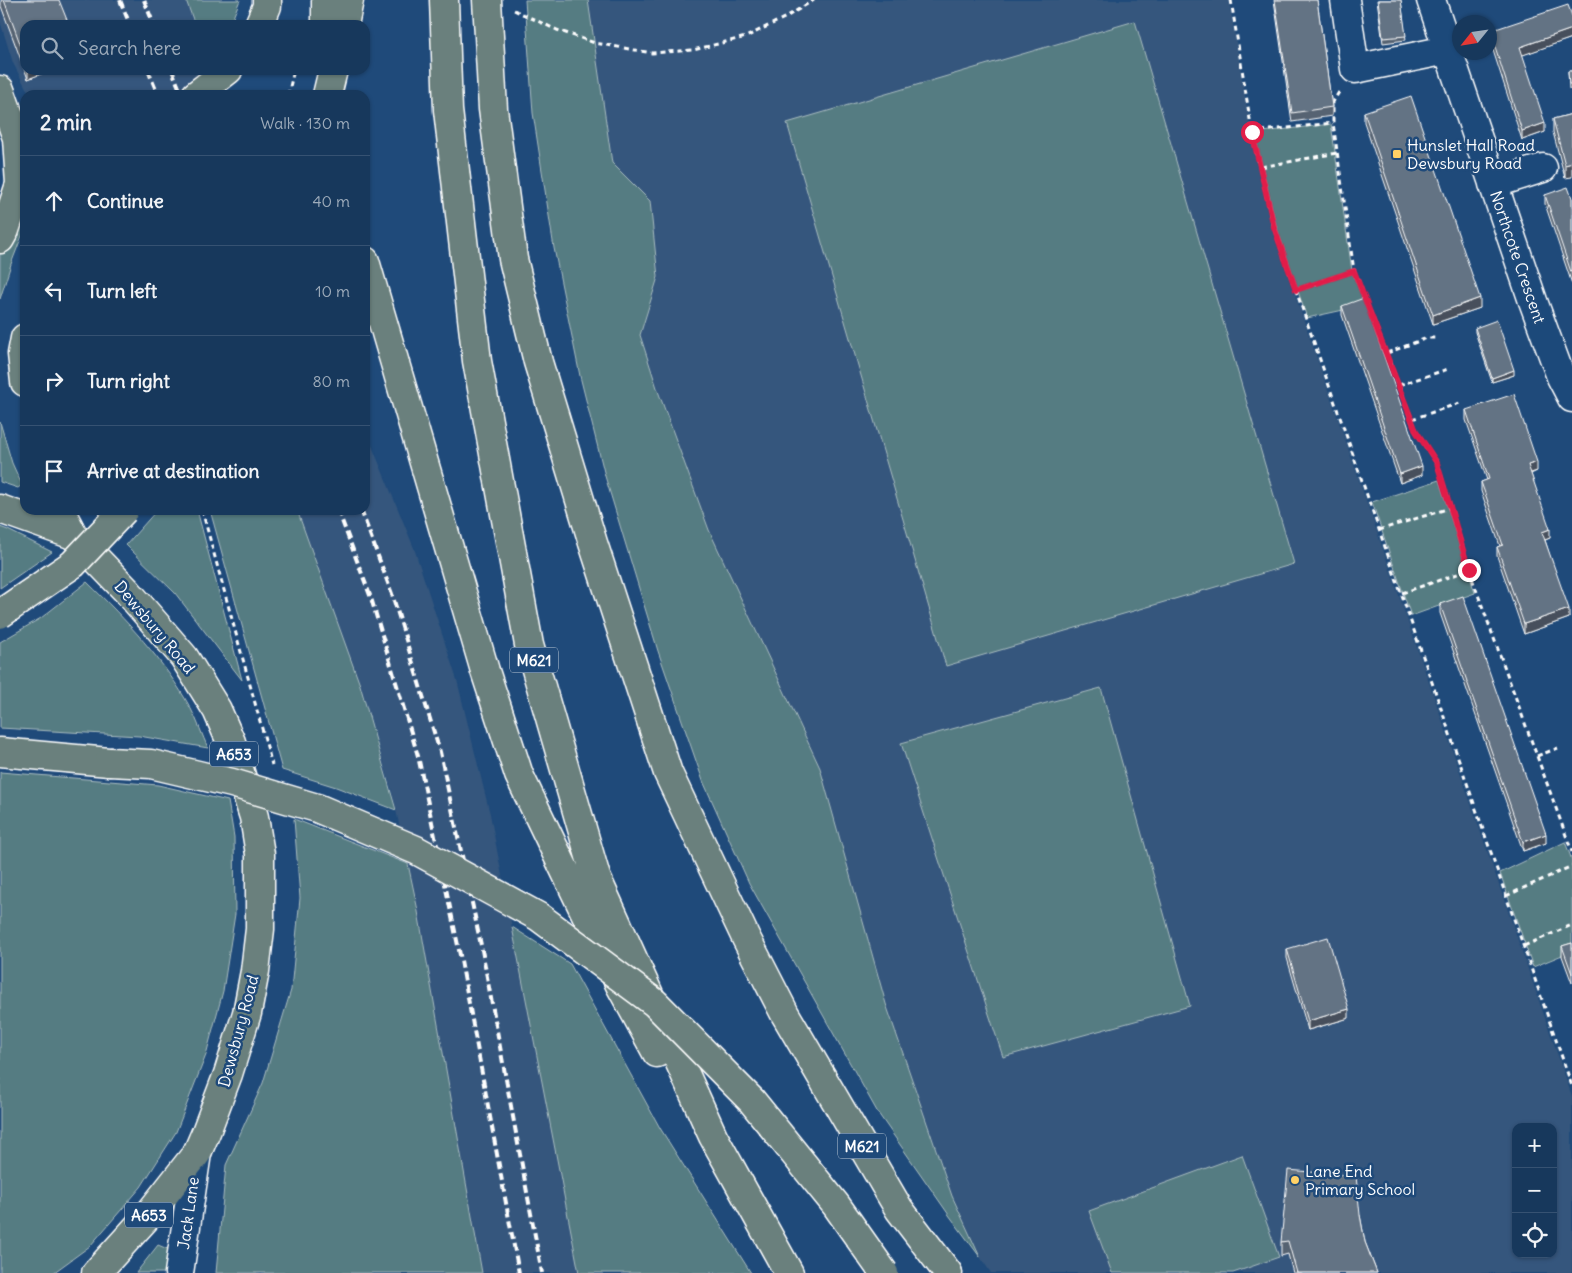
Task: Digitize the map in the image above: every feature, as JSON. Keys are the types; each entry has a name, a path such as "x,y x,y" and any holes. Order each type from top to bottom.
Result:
{"main road":[{"path":"261,20 267,0"},
{"path":"326,0 326,20"},
{"path":"345,20 349,0"},
{"name":"M621","path":"444,0 448,110 477,361 529,645 596,877 712,1136 789,1273"},
{"name":"M621","path":"499,4 494,109 513,259 541,372 593,543 668,773 746,938 785,1014 899,1209 948,1273"},
{"path":"202,90 222,75"},
{"path":"329,75 330,90"},
{"path":"328,90 332,75"},
{"path":"2,96 20,116"},
{"path":"0,239 5,230 20,184 17,138 2,96"},
{"path":"370,278 485,671 519,775 620,985 714,1156 789,1273"},
{"name":"A653","path":"0,509 73,535"},
{"name":"Dewsbury Road","path":"63,515 73,535 128,592 184,657 217,710 231,742 254,818 260,854 260,929 255,971 247,1013 228,1074 197,1153 146,1219 96,1273"},
{"path":"0,614 73,564 119,515"},
{"path":"0,752 150,764 232,783 317,808 416,850 539,916 654,1002 752,1101 836,1205 884,1273"}],"street":[{"path":"1345,0 1355,69 1447,50"},
{"name":"Northcote Crescent","path":"1430,0 1561,378 1572,398"},
{"path":"1493,184 1544,168"},
{"name":"Jack Lane","path":"179,1273 197,1153"}],"path":[{"path":"499,4 557,30 595,43 652,53 692,50 746,37 786,17 814,0"},
{"path":"1231,0 1252,132 1274,227 1572,1086"},
{"path":"1355,69 1333,102 1333,123 1354,271 1416,431 1437,463 1469,570 1572,852"},
{"path":"289,90 293,75"},
{"path":"1252,132 1333,123"},
{"path":"1261,168 1337,153"},
{"path":"1296,290 1354,271"},
{"path":"1386,354 1426,338 1438,338"},
{"path":"1399,385 1448,369"},
{"path":"1412,419 1460,403"},
{"path":"1378,530 1450,508"},
{"path":"1402,593 1469,570"},
{"path":"1537,756 1558,748"},
{"path":"1506,896 1572,866"},
{"path":"1524,946 1572,925"}],"shaded area":[{"path":"0,0 186,0 193,20 20,20 20,75 214,75 220,90 28,90 13,63 0,21"},
{"path":"588,0 1229,0 1251,132 1272,228 1572,1096 1572,1273 991,1273 980,1257 952,1196 886,1004 820,768 709,530 658,391 640,335 658,277 650,201 612,163"},
{"path":"370,441 414,548 457,680 490,814 579,1273 482,1273 417,906 392,792 360,685 299,515 370,515"}],"green space":[{"path":"186,0 240,0 232,20 193,20"},
{"path":"525,0 588,0 612,163 650,201 658,277 640,335 658,391 709,530 820,768 886,1004 952,1196 980,1257 878,1113 749,883 703,781 658,651 605,476 580,376 554,248 533,113"},
{"path":"1135,21 1294,564 946,666 787,123"},
{"path":"1331,124 1352,271 1366,305 1307,318 1276,226 1254,133"},
{"path":"20,198 20,241 0,299 0,251"},
{"path":"0,422 12,463 20,481 20,486 18,488 0,482"},
{"path":"1439,480 1475,593 1411,616 1372,502"},
{"path":"153,515 198,515 242,680 175,593 126,545"},
{"path":"211,515 299,515 360,685 396,810 336,787 282,770"},
{"path":"0,527 52,552 0,588"},
{"path":"87,582 130,626 169,674 191,709 208,748 139,736 0,728 0,642 41,618"},
{"path":"1101,688 1190,1006 1003,1057 901,743"},
{"path":"0,772 158,785 228,801 234,837 235,914 223,991 206,1055 176,1132 141,1187 90,1246 53,1273 0,1273"},
{"path":"294,819 408,864 482,1273 216,1273 226,1165 263,1083 291,990 300,898"},
{"path":"1565,842 1572,860 1572,951 1533,967 1500,873"},
{"path":"512,927 570,964 660,1128 751,1273 579,1273"},
{"path":"1242,1155 1279,1257 1233,1273 1112,1273 1089,1211"},
{"path":"158,1245 170,1250 166,1273 136,1273"}],"building":[{"path":"4,0 59,0 67,20 20,20 20,43"},
{"path":"1275,0 1317,0 1332,107 1292,113"},
{"path":"1378,0 1401,0 1406,36 1383,38"},
{"path":"1568,5 1572,16 1572,29 1520,47 1545,123 1522,131 1497,53 1497,29"},
{"path":"1568,71 1572,71 1572,84 1569,84"},
{"path":"1411,96 1480,298 1433,315 1364,112"},
{"path":"1572,114 1572,163 1565,165 1553,119"},
{"path":"1568,187 1572,198 1572,275 1545,195"},
{"path":"1364,298 1422,466 1400,474 1342,306"},
{"path":"1497,320 1514,370 1492,378 1475,328"},
{"path":"1514,394 1537,462 1528,465 1550,529 1542,532 1569,609 1524,624 1497,547 1503,545 1481,482 1489,479 1466,410"},
{"path":"1463,596 1546,834 1523,842 1440,604"},
{"path":"1328,937 1349,1009 1308,1021 1287,949"},
{"path":"1572,943 1572,974 1562,946"},
{"name":"Lane End Primary School","path":"1288,1170 1356,1176 1365,1242 1377,1273 1297,1273 1288,1241 1281,1242"}],"railway":[{"path":"120,0 128,20"},
{"path":"144,0 152,20"},
{"path":"150,75 156,90"},
{"path":"174,75 180,90"},
{"path":"340,515 371,598 418,756 460,955 519,1273"},
{"path":"363,515 392,594 440,752 482,950 542,1273"}],"place":[{"name":"Hunslet Hall Road Dewsbury Road","path":"1397,154"},
{"name":"Lane End Primary School","path":"1295,1180"}],"route":[{"path":"1252,132 1274,227 1296,290 1354,271 1416,431 1437,463 1469,570"}]}
